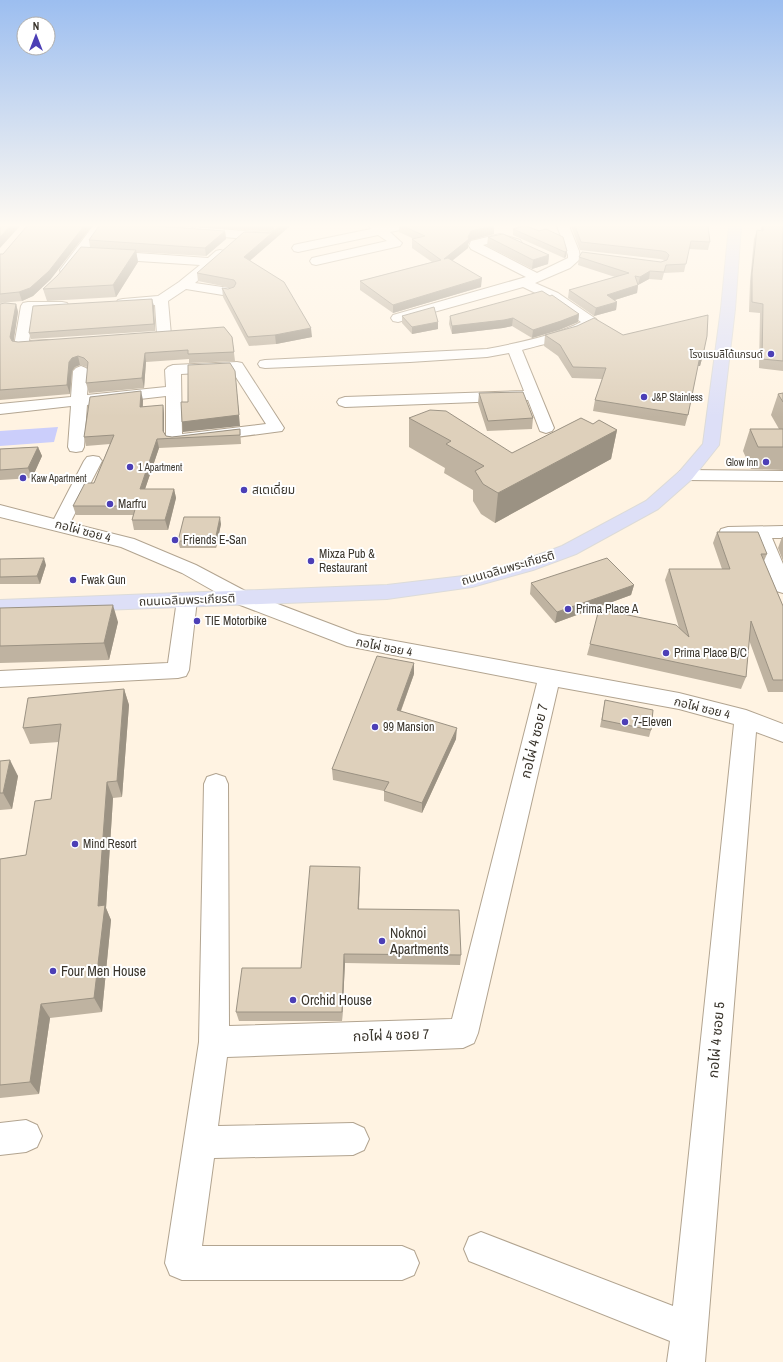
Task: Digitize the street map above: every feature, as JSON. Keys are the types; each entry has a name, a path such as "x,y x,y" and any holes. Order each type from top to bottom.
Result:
{"main road":[{"name":"ถนนเฉลิมพระเกียรติ","path":"0,607 387,592 472,581 526,566 569,550 652,505 686,475 710,445 712,439 730,290"}],"street":[{"path":"106,303 123,299 161,300 177,290"},
{"path":"213,290 229,292"},
{"path":"398,318 492,290"},
{"path":"265,364 487,353 514,348 577,330 591,322 545,290"},
{"path":"22,305 44,295"},
{"path":"161,300 164,335"},
{"path":"22,305 75,305"},
{"path":"22,305 21,346 61,343"},
{"path":"148,337 178,334"},
{"path":"514,348 546,428"},
{"path":"237,366 276,428 174,440 173,397 173,370 237,366"},
{"path":"76,447 81,371"},
{"path":"345,402 534,395"},
{"path":"0,409 79,406 173,397"},
{"path":"0,419 79,406"},
{"path":"60,525 93,461"},
{"path":"686,475 783,476"},
{"name":"กอไผ่ ซอย 4","path":"0,511 127,543 189,569 242,598 354,642 679,701 746,719 783,733"},
{"path":"723,534 783,532"},
{"path":"760,533 783,586"},
{"path":"0,679 178,670 187,600"},
{"name":"กอไผ่ 4 ซอย 7","path":"214,1042 463,1033 549,678"},
{"name":"กอไผ่ 4 ซอย 5","path":"687,1346 746,719"},
{"path":"216,784 214,1042 182,1263 402,1262"},
{"path":"200,1142 353,1139"},
{"path":"481,1249 687,1346"}],"water":[{"path":"58,427 54,442 0,446 0,431"}],"building":[{"path":"0,290 26,290 19,292 0,294"},
{"path":"223,290 288,290 311,328 275,335 248,337"},
{"path":"372,290 444,290 393,305"},
{"path":"569,290 624,290 607,295 617,302 596,308"},
{"path":"752,290 783,290 783,361 762,359 763,304 752,302"},
{"path":"542,291 550,296 552,295 579,314 533,330 513,318 452,326 450,316"},
{"path":"152,299 154,324 29,333 33,306"},
{"path":"0,304 16,304 10,337 12,341 18,342 224,327 232,337 234,352 188,354 188,350 145,353 142,378 86,383 88,362 84,358 78,356 72,358 69,362 67,385 0,390"},
{"path":"434,307 438,322 412,327 402,316"},
{"path":"708,315 707,336 703,355 700,356 688,415 595,400 606,368 573,367 560,345 545,335 577,326 594,318 623,335"},
{"path":"230,363 235,371 239,415 182,422 181,402 188,402 188,365"},
{"path":"141,391 140,407 163,405 163,431 166,436 172,437 240,429 240,435 157,439 140,489 174,489 165,520 132,520 136,506 73,506 85,483 94,483 114,435 84,437 90,397"},
{"path":"523,392 533,418 488,421 479,393"},
{"path":"783,393 783,402 778,394"},
{"path":"430,410 446,411 512,453 581,418 593,424 599,420 617,430 498,493 483,484 475,471 484,466 446,444 451,441 409,418"},
{"path":"750,429 783,429 783,447 758,447"},
{"path":"38,447 28,468 0,470 0,449"},
{"path":"184,517 220,517 215,541 178,541"},
{"path":"717,532 758,532 767,554 761,554 783,606 783,680 773,680 751,621 746,677 590,644 599,609 676,625 689,637 669,569 730,569"},
{"path":"44,558 37,576 0,577 0,559"},
{"name":"Prima Place A","path":"607,558 634,585 557,612 531,583"},
{"path":"113,605 104,643 0,646 0,608"},
{"path":"377,656 414,663 397,710 457,728 422,803 384,791 389,782 332,769"},
{"path":"124,689 117,781 107,782 98,906 105,905 94,998 41,1004 30,1082 0,1085 0,859 26,855 35,801 51,799 61,724 23,728 28,698"},
{"name":"7-Eleven","path":"605,700 653,710 651,730 602,720"},
{"path":"10,760 3,793 0,793 0,761"},
{"path":"310,866 360,867 358,909 459,910 461,955 344,954 342,1012 236,1012 242,968 301,968"}],"place":[{"name":"โรงแรมลิโด้แกรนด์","path":"771,354"},
{"name":"J&P Stainless","path":"644,397"},
{"name":"Glow Inn","path":"766,462"},
{"name":"1 Apartment","path":"130,467"},
{"name":"Kaw Apartment","path":"23,478"},
{"name":"สเตเดี่ยม","path":"244,490"},
{"name":"Marfru","path":"110,504"},
{"name":"Friends E-San","path":"175,540"},
{"name":"Mixza Pub & Restaurant","path":"311,561"},
{"name":"Fwak Gun","path":"73,580"},
{"name":"Prima Place A","path":"568,609"},
{"name":"TIE Motorbike","path":"197,621"},
{"name":"Prima Place B/C","path":"666,653"},
{"name":"7-Eleven","path":"625,722"},
{"name":"99 Mansion","path":"375,727"},
{"name":"Mind Resort","path":"75,844"},
{"name":"Noknoi Apartments","path":"382,941"},
{"name":"Four Men House","path":"53,971"},
{"name":"Orchid House","path":"293,1000"}]}
